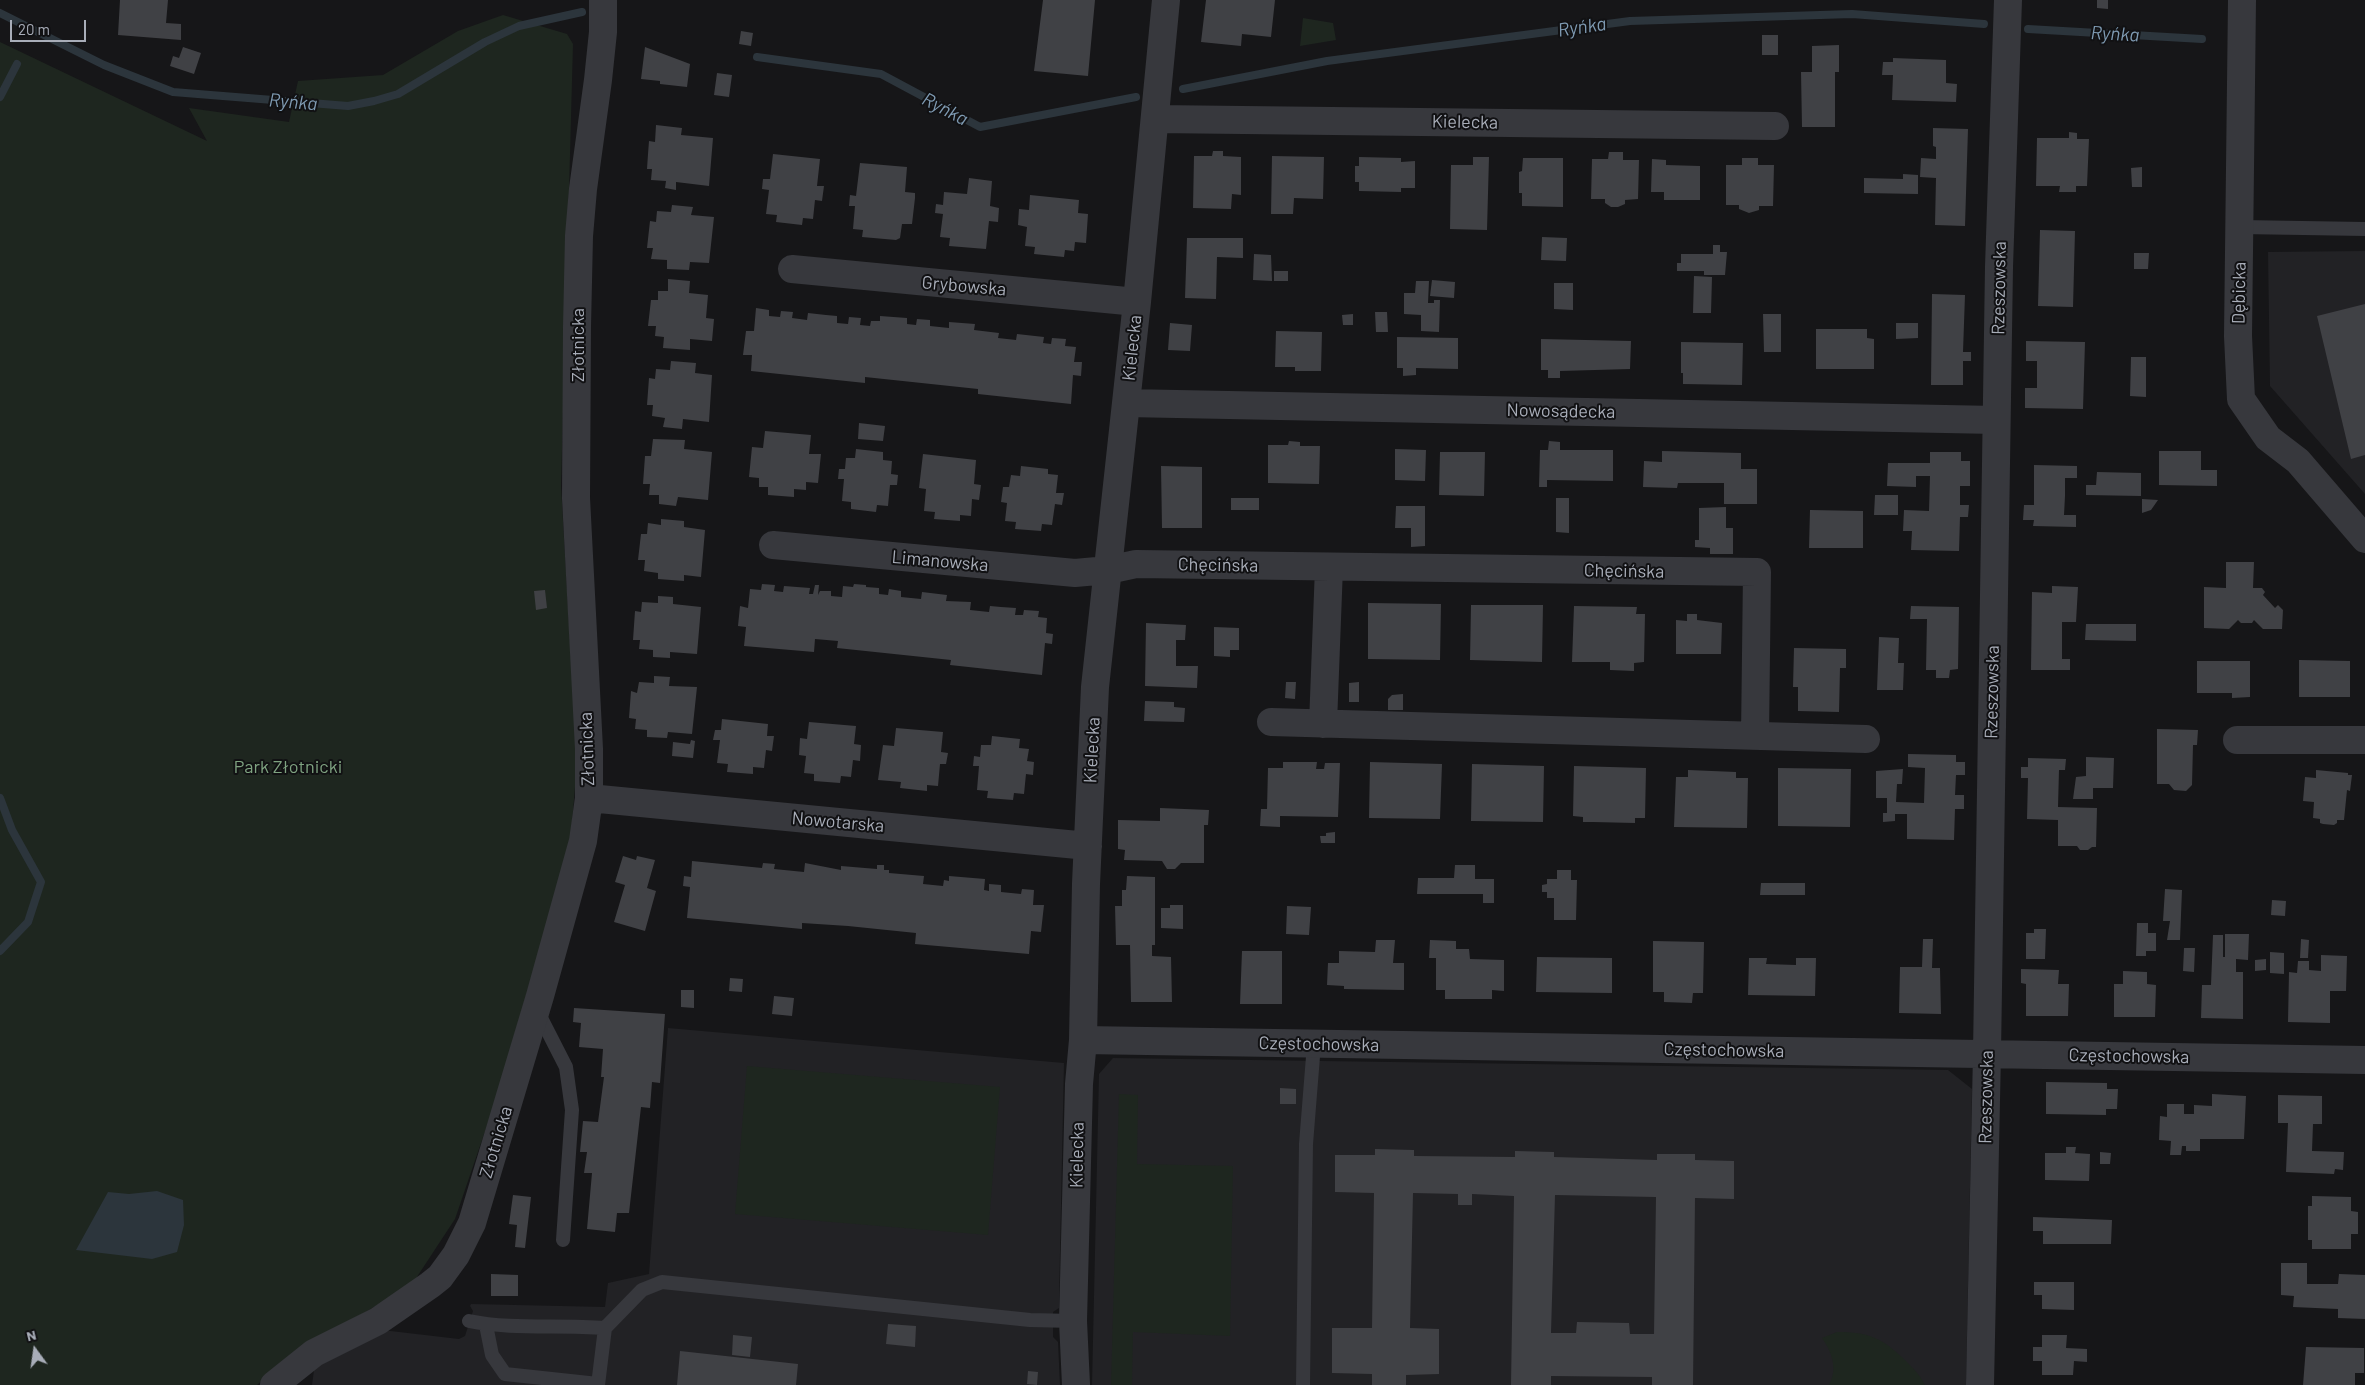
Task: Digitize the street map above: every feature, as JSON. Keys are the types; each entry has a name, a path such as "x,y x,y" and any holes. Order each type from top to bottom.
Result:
{"street":[{"name":"Złotnicka","path":"274,1385 314,1353 378,1321 408,1302 440,1277 456,1254 472,1223 583,842 589,798 589,749 576,498 577,326 581,217 602,41 603,0"},
{"name":"Kielecka","path":"1076,1385 1073,1321 1079,1084 1083,1040 1088,846 1097,663 1137,302 1166,0"},
{"name":"Rzeszowska","path":"1980,1385 1988,1053 1996,420 2008,0"},
{"name":"Dębicka","path":"2242,0 2238,336 2241,399 2268,438 2298,461 2365,539"},
{"name":"Kielecka","path":"1155,119 1774,126"},
{"name":"Grybowska","path":"792,269 1137,302"},
{"name":"Nowosądecka","path":"1126,403 1996,420"},
{"name":"Limanowska","path":"773,545 1075,573 1108,570"},
{"name":"Chęcińska","path":"1108,570 1136,564 1757,572 1755,736"},
{"path":"1323,724 1329,567"},
{"path":"1271,722 1866,739"},
{"path":"2238,740 2365,740"},
{"name":"Nowotarska","path":"589,798 1088,846"},
{"name":"Częstochowska","path":"1083,1040 2365,1060"}],"lane":[{"path":"2240,227 2365,229"},
{"path":"533,1018 542,1020 566,1067 572,1110 563,1240"},
{"path":"1303,1385 1306,1144 1314,1044"},
{"path":"486,1325 492,1355 505,1374 598,1385 605,1328 642,1290 662,1282 1030,1320 1073,1321"},
{"path":"469,1321 486,1325 573,1325 605,1328"}],"shaded area":[{"path":"2365,251 2365,494 2270,386 2268,252"},
{"path":"668,1028 1064,1063 1059,1308 1053,1312 1053,1337 1058,1342 1060,1385 312,1385 315,1363 382,1330 459,1339 465,1336 473,1311 470,1306 471,1304 605,1307 608,1283 649,1274"},
{"path":"1113,1058 1948,1070 1972,1089 1966,1385 1092,1385 1099,1074"},
{"path":"157,1191 183,1200 184,1225 177,1252 152,1259 76,1250 108,1192 129,1194"}],"green space":[{"name":"Park Złotnicki","path":"503,15 567,34 573,44 561,486 577,763 570,847 494,1105 455,1219 411,1286 304,1347 257,1385 0,1385 0,42 207,141 189,108 289,122 298,81 383,75 458,31"},
{"path":"1303,18 1333,23 1336,40 1300,46"},
{"path":"747,1066 1000,1087 988,1235 735,1214"},
{"path":"1119,1094 1138,1095 1137,1164 1233,1166 1230,1336 1133,1332 1132,1385 1111,1385"},
{"path":"1837,1332 1858,1333 1882,1341 1908,1363 1925,1385 1829,1385 1833,1373 1833,1361 1829,1349 1822,1338"}],"building":[{"path":"120,0 168,0 166,23 181,24 181,40 118,35"},
{"path":"1043,0 1095,0 1088,76 1034,71"},
{"path":"1206,0 1275,0 1271,37 1242,34 1241,46 1201,42"},
{"path":"2097,0 2108,0 2108,9 2097,8"},
{"path":"741,31 753,33 751,46 739,44"},
{"path":"1762,35 1778,35 1778,55 1762,55"},
{"path":"1839,45 1839,72 1835,72 1835,127 1802,127 1801,72 1812,72 1812,46"},
{"path":"183,47 201,53 194,74 170,66 173,56 179,58"},
{"path":"645,47 690,64 687,87 660,84 660,81 641,79"},
{"path":"1893,58 1946,60 1946,83 1957,84 1956,102 1892,100 1893,75 1882,75 1883,62 1893,62"},
{"path":"717,73 732,75 729,97 714,95"},
{"path":"656,125 682,128 681,135 713,138 709,186 676,182 676,190 665,188 666,181 651,180 652,169 647,169 649,141 655,142"},
{"path":"1933,128 1968,129 1965,226 1935,225 1936,178 1920,177 1921,158 1936,159 1936,147 1933,146"},
{"path":"2069,132 2077,133 2077,139 2089,139 2087,186 2076,186 2076,192 2059,192 2060,186 2036,186 2037,138 2069,138"},
{"path":"1213,151 1223,151 1223,156 1241,157 1241,195 1232,194 1231,209 1193,208 1194,156 1212,156"},
{"path":"1609,152 1623,152 1623,160 1639,160 1638,199 1625,200 1625,204 1618,207 1611,207 1605,203 1605,199 1591,199 1592,159 1608,159"},
{"path":"773,154 820,159 817,186 824,186 822,201 815,200 813,219 803,218 802,225 776,222 777,215 766,214 769,190 762,189 763,179 770,179"},
{"path":"1272,156 1324,157 1323,199 1294,198 1293,214 1271,214"},
{"path":"1359,157 1401,158 1401,162 1415,161 1415,188 1401,188 1401,192 1359,191 1359,182 1355,182 1355,166 1359,166"},
{"path":"1473,157 1489,157 1487,230 1450,229 1451,165 1473,165"},
{"path":"1523,158 1563,158 1563,207 1522,206 1522,193 1519,193 1519,172 1522,171"},
{"path":"1742,158 1758,158 1758,165 1774,165 1773,206 1759,206 1759,210 1749,213 1739,209 1739,205 1726,205 1726,165 1742,165"},
{"path":"1652,159 1666,160 1666,165 1700,166 1700,200 1664,200 1664,192 1651,192"},
{"path":"860,163 907,167 905,192 915,193 912,224 902,224 900,238 896,240 862,237 863,230 853,229 855,206 849,206 850,195 856,196"},
{"path":"2142,167 2142,187 2132,187 2131,168"},
{"path":"1903,174 1918,175 1918,194 1864,193 1864,178 1903,179"},
{"path":"969,178 992,181 990,206 999,208 998,222 989,221 986,249 949,246 950,238 940,237 943,214 935,213 936,204 943,205 944,192 967,194"},
{"path":"1030,195 1079,200 1078,213 1088,214 1086,243 1075,242 1074,251 1065,250 1064,257 1034,254 1035,247 1025,246 1027,227 1018,225 1019,209 1029,210"},
{"path":"672,205 693,207 691,215 714,217 709,263 690,262 689,270 667,269 667,260 651,259 653,248 647,248 650,221 656,222 657,211 671,212"},
{"path":"2040,230 2075,231 2073,307 2038,306"},
{"path":"1542,237 1567,238 1566,261 1541,260"},
{"path":"1187,238 1243,238 1243,258 1217,257 1216,299 1185,298"},
{"path":"1713,245 1720,245 1720,252 1727,252 1725,275 1704,275 1704,271 1677,271 1677,263 1681,263 1681,254 1713,254"},
{"path":"2134,253 2149,253 2148,269 2134,269"},
{"path":"1254,254 1271,255 1272,281 1253,280"},
{"path":"1274,271 1288,271 1288,281 1274,281"},
{"path":"1694,276 1712,277 1711,313 1693,313"},
{"path":"668,279 690,281 689,293 708,295 706,318 714,319 712,341 690,339 690,350 663,348 664,337 655,336 656,326 648,326 651,300 658,300 658,291 668,291"},
{"path":"1432,280 1455,282 1454,298 1430,296"},
{"path":"1416,281 1429,281 1428,303 1440,300 1439,332 1421,331 1421,315 1404,314 1404,293 1415,293"},
{"path":"1554,283 1573,283 1573,310 1554,309"},
{"path":"1932,294 1965,295 1963,352 1971,352 1971,361 1963,361 1963,385 1931,385"},
{"path":"2365,304 2365,455 2351,459 2317,316"},
{"path":"756,308 769,310 769,316 780,317 781,311 793,312 792,318 807,320 808,313 837,316 837,323 848,324 849,317 861,318 860,325 870,326 871,321 880,321 880,316 907,318 907,324 916,325 917,319 930,320 930,326 949,328 949,322 975,324 974,330 999,333 998,338 1016,340 1017,334 1044,337 1043,343 1051,344 1052,338 1066,339 1065,346 1076,347 1074,362 1082,362 1081,376 1073,375 1071,404 978,394 978,389 865,377 865,383 751,371 752,355 743,355 746,331 754,331"},
{"path":"1375,312 1387,312 1388,332 1376,332"},
{"path":"1353,314 1353,325 1343,325 1342,315"},
{"path":"1763,314 1781,314 1781,352 1764,352"},
{"path":"1170,323 1192,325 1190,351 1168,350"},
{"path":"1896,323 1918,323 1918,338 1896,339"},
{"path":"1816,329 1867,329 1867,338 1874,339 1874,369 1816,369"},
{"path":"1276,331 1322,332 1321,371 1295,371 1295,367 1275,367"},
{"path":"1397,337 1458,338 1458,369 1416,368 1416,375 1403,376 1403,368 1397,368"},
{"path":"1541,339 1631,341 1630,369 1560,371 1560,378 1548,378 1548,370 1541,370"},
{"path":"2026,341 2085,342 2083,409 2025,408 2025,388 2037,388 2037,361 2026,361"},
{"path":"1681,342 1743,343 1742,385 1683,384"},
{"path":"2131,357 2146,357 2146,397 2130,396"},
{"path":"671,361 696,363 695,373 712,375 709,422 683,419 682,429 663,427 665,418 652,416 653,405 647,405 649,378 655,379 656,369 670,370"},
{"path":"859,423 885,426 883,441 858,439"},
{"path":"765,431 811,435 809,454 821,454 818,483 806,482 806,490 794,489 794,497 768,495 768,487 759,487 759,478 749,477 752,447 763,448"},
{"path":"653,439 685,440 684,449 712,452 708,500 678,497 676,506 659,504 659,495 649,495 650,484 643,484 645,456 651,456"},
{"path":"1289,441 1300,442 1300,446 1320,446 1319,484 1268,483 1268,445 1288,445"},
{"path":"1549,441 1560,442 1560,450 1613,450 1613,481 1547,480 1547,487 1539,487 1540,450 1548,450"},
{"path":"856,449 883,452 883,460 892,461 891,474 898,475 897,485 890,485 888,506 877,505 876,512 851,509 851,502 842,501 844,479 838,479 839,469 845,469 846,458 855,458"},
{"path":"1395,449 1426,450 1425,481 1395,480"},
{"path":"1662,451 1741,453 1741,469 1757,469 1757,504 1724,504 1724,483 1678,483 1677,488 1643,487 1644,461 1662,462"},
{"path":"2159,451 2201,451 2201,470 2217,470 2217,486 2159,485"},
{"path":"1440,452 1485,452 1484,496 1439,495"},
{"path":"1930,452 1961,452 1961,461 1970,461 1970,486 1960,486 1960,505 1969,505 1968,517 1960,517 1959,551 1911,550 1912,531 1903,531 1904,510 1929,511 1930,476 1916,476 1916,487 1887,486 1888,463 1930,463"},
{"path":"923,454 976,460 974,484 981,485 979,500 972,499 971,516 960,515 960,521 934,519 935,512 924,511 926,489 919,488"},
{"path":"2034,465 2077,466 2077,478 2065,478 2064,515 2076,515 2076,527 2033,526 2034,520 2023,520 2024,505 2034,505"},
{"path":"1021,466 1048,469 1048,474 1058,475 1056,493 1064,493 1062,505 1055,504 1052,525 1042,524 1041,531 1015,529 1016,522 1005,521 1007,503 1001,502 1003,487 1009,487 1011,475 1020,476"},
{"path":"1161,466 1202,467 1202,528 1162,528"},
{"path":"2097,472 2141,473 2141,496 2086,495 2086,485 2096,485"},
{"path":"1875,495 1898,495 1898,515 1874,515"},
{"path":"1231,498 1259,498 1259,510 1231,510"},
{"path":"1556,498 1569,498 1569,533 1556,532"},
{"path":"2142,499 2158,500 2151,510 2142,513"},
{"path":"1396,506 1425,506 1425,546 1411,547 1411,528 1395,528"},
{"path":"1726,507 1726,528 1733,528 1733,554 1710,554 1710,548 1695,547 1695,540 1699,540 1699,508"},
{"path":"1810,510 1863,511 1863,548 1809,548"},
{"path":"661,519 684,521 684,527 705,530 701,577 684,575 684,581 658,579 658,573 644,571 645,560 638,560 641,534 647,534 648,523 661,525"},
{"path":"2226,562 2254,562 2253,588 2262,588 2265,592 2263,595 2275,608 2278,605 2283,610 2282,629 2263,629 2254,620 2252,623 2241,623 2238,620 2229,629 2204,628 2204,587 2226,588"},
{"path":"762,584 775,585 774,591 783,592 784,586 810,588 809,594 813,594 815,585 819,585 818,595 820,591 831,591 831,596 842,597 843,586 853,587 854,584 866,585 866,587 879,588 879,594 888,595 889,589 901,591 901,597 921,599 922,592 947,595 946,601 971,602 970,610 989,612 990,606 1016,608 1015,615 1023,615 1024,610 1039,611 1038,617 1047,618 1046,633 1053,634 1052,644 1045,643 1042,675 950,665 951,660 837,648 838,641 815,639 814,652 744,646 746,627 738,626 740,606 748,608 750,589 761,590"},
{"path":"2052,586 2078,587 2076,622 2062,622 2062,659 2070,659 2070,670 2031,670 2032,592 2052,593"},
{"path":"545,590 547,608 536,610 534,591"},
{"path":"658,596 673,597 673,604 701,607 697,654 670,652 670,658 653,657 653,650 639,649 640,640 633,640 635,611 641,612 642,602 658,603"},
{"path":"1368,603 1441,604 1440,660 1368,659"},
{"path":"1471,605 1543,605 1542,662 1470,660"},
{"path":"1574,606 1637,607 1636,614 1645,614 1644,662 1634,663 1634,671 1610,670 1610,662 1572,662"},
{"path":"1911,606 1959,607 1958,669 1950,670 1949,678 1936,678 1936,670 1926,670 1927,619 1910,619"},
{"path":"1687,614 1697,614 1697,620 1722,623 1721,654 1676,654 1676,620 1687,621"},
{"path":"1146,623 1186,625 1185,640 1176,640 1176,666 1198,666 1197,688 1145,686"},
{"path":"2086,624 2136,624 2136,641 2085,640"},
{"path":"1214,627 1239,628 1239,650 1230,650 1230,657 1214,656"},
{"path":"1879,637 1899,638 1898,663 1904,663 1903,690 1877,690"},
{"path":"1794,648 1846,649 1846,668 1840,668 1839,712 1798,711 1798,687 1793,687"},
{"path":"2299,660 2350,661 2350,697 2299,697"},
{"path":"2197,661 2250,661 2250,697 2232,698 2232,693 2197,693"},
{"path":"654,676 670,677 669,686 697,687 692,734 668,732 667,738 647,737 647,730 635,729 636,719 629,718 631,691 637,693 639,682 654,683"},
{"path":"1286,682 1296,682 1295,699 1285,698"},
{"path":"1359,682 1359,702 1349,702 1349,683"},
{"path":"1403,694 1403,710 1388,710 1388,699 1392,695"},
{"path":"1145,701 1174,702 1174,707 1185,708 1184,722 1144,721"},
{"path":"722,719 768,724 767,736 774,736 772,751 766,750 764,768 753,767 753,774 727,772 728,764 717,763 720,740 713,740 715,730 721,730"},
{"path":"809,722 856,726 854,744 861,745 860,761 853,760 851,777 841,776 840,783 814,781 814,774 804,773 806,756 799,755 800,738 807,739"},
{"path":"896,728 943,732 941,752 948,753 946,764 940,764 938,786 927,785 927,791 900,788 901,782 878,780 883,745 894,746"},
{"path":"2157,729 2198,730 2197,745 2193,745 2192,785 2186,791 2174,790 2169,784 2157,784"},
{"path":"992,736 1020,739 1019,748 1029,749 1027,761 1034,762 1033,775 1026,774 1024,794 1014,793 1013,800 987,798 988,791 977,790 979,766 973,766 974,756 980,757 981,745 991,745"},
{"path":"691,740 695,741 693,758 672,756 673,742 690,744"},
{"path":"1908,754 1956,755 1956,762 1965,762 1965,775 1956,775 1955,795 1964,795 1964,809 1955,809 1954,840 1907,839 1907,814 1895,814 1895,821 1883,822 1883,813 1887,813 1887,798 1876,798 1876,771 1903,769 1902,784 1897,784 1896,802 1924,803 1925,768 1908,767"},
{"path":"2086,757 2114,758 2113,788 2093,788 2093,799 2073,799 2076,777 2086,776"},
{"path":"2028,758 2066,759 2065,770 2059,770 2058,807 2097,808 2096,847 2080,850 2077,846 2058,846 2058,820 2027,819 2028,778 2021,778 2021,767 2028,767"},
{"path":"1283,762 1317,762 1316,769 1324,769 1325,763 1340,763 1338,817 1280,816 1280,827 1260,826 1261,809 1267,809 1268,768 1283,768"},
{"path":"1370,762 1442,764 1440,819 1369,818"},
{"path":"1472,764 1544,766 1543,822 1471,821"},
{"path":"1574,766 1646,768 1645,818 1635,818 1635,823 1583,822 1583,817 1573,816"},
{"path":"1778,768 1851,769 1850,827 1778,826"},
{"path":"1688,770 1736,772 1736,778 1748,778 1747,828 1674,827 1676,777 1688,777"},
{"path":"2316,770 2352,775 2350,791 2347,790 2344,820 2337,820 2337,823 2334,825 2320,823 2320,819 2313,818 2314,802 2303,801 2305,777 2316,778"},
{"path":"1160,808 1209,810 1208,825 1204,825 1204,863 1181,863 1175,869 1167,869 1162,861 1124,860 1125,850 1118,849 1118,820 1160,821"},
{"path":"1335,832 1335,843 1321,843 1320,836 1326,836 1326,833"},
{"path":"623,856 636,860 637,856 655,860 647,888 656,891 645,931 614,922 625,885 615,882"},
{"path":"692,861 762,868 763,863 775,864 774,869 804,872 805,863 841,870 841,866 877,869 877,865 884,865 884,870 889,870 889,873 924,876 923,884 943,886 944,880 949,881 949,876 985,879 984,890 989,891 989,884 1001,885 1001,892 1021,894 1022,889 1034,890 1033,905 1044,905 1041,932 1031,931 1029,954 915,944 916,933 802,923 802,929 687,918 690,887 683,886 684,876 691,877"},
{"path":"1455,865 1475,865 1475,879 1494,879 1494,903 1483,903 1483,894 1417,894 1418,878 1454,878"},
{"path":"1557,870 1571,870 1571,880 1577,880 1576,920 1554,920 1554,898 1547,898 1547,892 1542,892 1542,885 1547,884 1547,879 1557,879"},
{"path":"1127,876 1155,877 1155,945 1152,945 1152,956 1171,957 1172,1002 1131,1002 1130,945 1116,945 1115,906 1122,906 1122,890 1126,890"},
{"path":"1761,883 1805,883 1805,895 1760,895"},
{"path":"2165,889 2182,890 2180,940 2167,940 2170,921 2163,921"},
{"path":"2272,900 2286,901 2285,916 2271,915"},
{"path":"1170,905 1183,905 1183,929 1161,928 1161,908 1170,908"},
{"path":"1287,906 1311,907 1309,935 1286,934"},
{"path":"2137,923 2148,923 2148,933 2156,933 2156,951 2146,951 2146,956 2136,956"},
{"path":"2034,929 2046,929 2045,959 2026,959 2026,933 2034,933"},
{"path":"2225,934 2249,934 2248,960 2236,959 2236,972 2243,972 2243,1019 2201,1018 2202,985 2211,985 2213,935 2223,935 2223,957 2225,957"},
{"path":"1923,939 1933,939 1932,968 1940,968 1941,1014 1899,1013 1900,967 1922,967"},
{"path":"2301,939 2309,940 2308,958 2300,958"},
{"path":"1376,940 1395,940 1393,963 1404,963 1404,990 1344,989 1344,986 1327,985 1328,963 1339,963 1339,951 1375,952"},
{"path":"1430,940 1456,941 1456,949 1469,949 1470,959 1504,960 1504,991 1492,990 1492,999 1445,999 1445,990 1436,990 1436,958 1429,958"},
{"path":"1653,941 1704,942 1703,993 1693,993 1692,1003 1664,1002 1664,992 1653,992"},
{"path":"2184,948 2195,948 2194,972 2183,971"},
{"path":"1242,951 1282,951 1282,1004 1240,1004"},
{"path":"2270,952 2284,953 2284,974 2270,973"},
{"path":"2321,955 2347,956 2346,991 2330,991 2330,1023 2288,1022 2289,972 2297,973 2298,961 2309,961 2309,970 2321,971"},
{"path":"1537,957 1612,958 1612,993 1536,992"},
{"path":"1749,958 1767,958 1766,964 1796,965 1796,958 1816,958 1815,996 1748,995"},
{"path":"2266,959 2266,970 2255,971 2255,960"},
{"path":"2021,969 2059,970 2058,984 2069,984 2068,1016 2026,1016 2026,984 2021,983"},
{"path":"2123,971 2147,972 2147,984 2156,985 2155,1017 2114,1017 2114,984 2123,984"},
{"path":"730,978 743,979 742,992 729,991"},
{"path":"681,990 694,990 694,1008 681,1007"},
{"path":"774,996 794,998 792,1016 772,1014"},
{"path":"574,1008 665,1014 660,1083 652,1082 650,1108 641,1107 629,1213 617,1213 615,1232 587,1229 592,1173 584,1173 587,1152 580,1152 583,1121 598,1122 604,1077 601,1077 603,1049 579,1047 581,1023 573,1022"},
{"path":"2046,1082 2107,1083 2107,1089 2118,1089 2117,1109 2106,1109 2106,1115 2046,1114"},
{"path":"1280,1088 1296,1089 1296,1104 1280,1104"},
{"path":"2212,1094 2246,1096 2244,1139 2200,1139 2200,1151 2186,1151 2186,1146 2182,1146 2181,1155 2170,1155 2171,1141 2159,1140 2160,1116 2167,1117 2167,1104 2184,1104 2184,1114 2194,1114 2194,1105 2212,1106"},
{"path":"2278,1095 2322,1096 2322,1124 2313,1124 2312,1151 2344,1152 2343,1170 2335,1169 2334,1174 2286,1172 2288,1123 2278,1123"},
{"path":"2066,1147 2076,1147 2075,1153 2090,1154 2089,1181 2045,1180 2045,1153 2066,1153"},
{"path":"1375,1149 1414,1150 1414,1156 1515,1157 1515,1151 1554,1152 1554,1157 1657,1160 1657,1154 1695,1154 1695,1160 1734,1161 1734,1199 1695,1198 1693,1385 1652,1385 1652,1377 1551,1376 1551,1385 1511,1385 1514,1196 1472,1194 1472,1205 1458,1205 1458,1194 1413,1193 1410,1328 1439,1329 1439,1374 1406,1375 1406,1385 1372,1385 1372,1374 1332,1373 1332,1328 1372,1328 1374,1193 1335,1192 1335,1155 1375,1155","holes":["1555,1195 1656,1197 1654,1334 1630,1334 1629,1323 1577,1322 1576,1333 1551,1333"]},
{"path":"2100,1152 2111,1153 2110,1164 2100,1164"},
{"path":"513,1195 531,1197 525,1248 515,1247 517,1225 509,1224"},
{"path":"2312,1196 2351,1197 2351,1211 2358,1212 2358,1234 2351,1234 2351,1249 2312,1249 2312,1240 2308,1240 2308,1206 2312,1206"},
{"path":"2033,1217 2112,1220 2111,1244 2043,1244 2043,1231 2033,1231"},
{"path":"2281,1263 2307,1263 2307,1284 2338,1284 2339,1274 2365,1275 2365,1319 2338,1318 2338,1309 2293,1307 2294,1296 2281,1295"},
{"path":"491,1274 518,1275 518,1296 491,1296"},
{"path":"2034,1282 2074,1282 2074,1310 2042,1309 2042,1295 2034,1295"},
{"path":"888,1324 916,1326 915,1347 886,1344"},
{"path":"733,1335 752,1337 750,1357 732,1355"},
{"path":"2042,1335 2067,1335 2066,1348 2087,1349 2087,1362 2074,1361 2073,1375 2042,1375 2042,1361 2033,1361 2033,1347 2042,1347"},
{"path":"2306,1347 2364,1348 2364,1373 2355,1373 2355,1385 2303,1385"},
{"path":"680,1351 798,1364 796,1385 677,1385"},
{"path":"1028,1371 1038,1372 1037,1385 1027,1384"}],"waterway":[{"name":"Ryńka","path":"0,13 104,65 173,92 348,106 398,94 485,42 519,26 582,12"},
{"name":"Ryńka","path":"1183,89 1327,61 1630,21 1852,14 1984,24"},
{"name":"Ryńka","path":"2028,29 2202,39"},
{"name":"Ryńka","path":"757,57 881,74 980,127 1136,97"},
{"path":"0,97 17,64"},
{"path":"0,798 12,830 41,882 28,922 0,951"}]}
